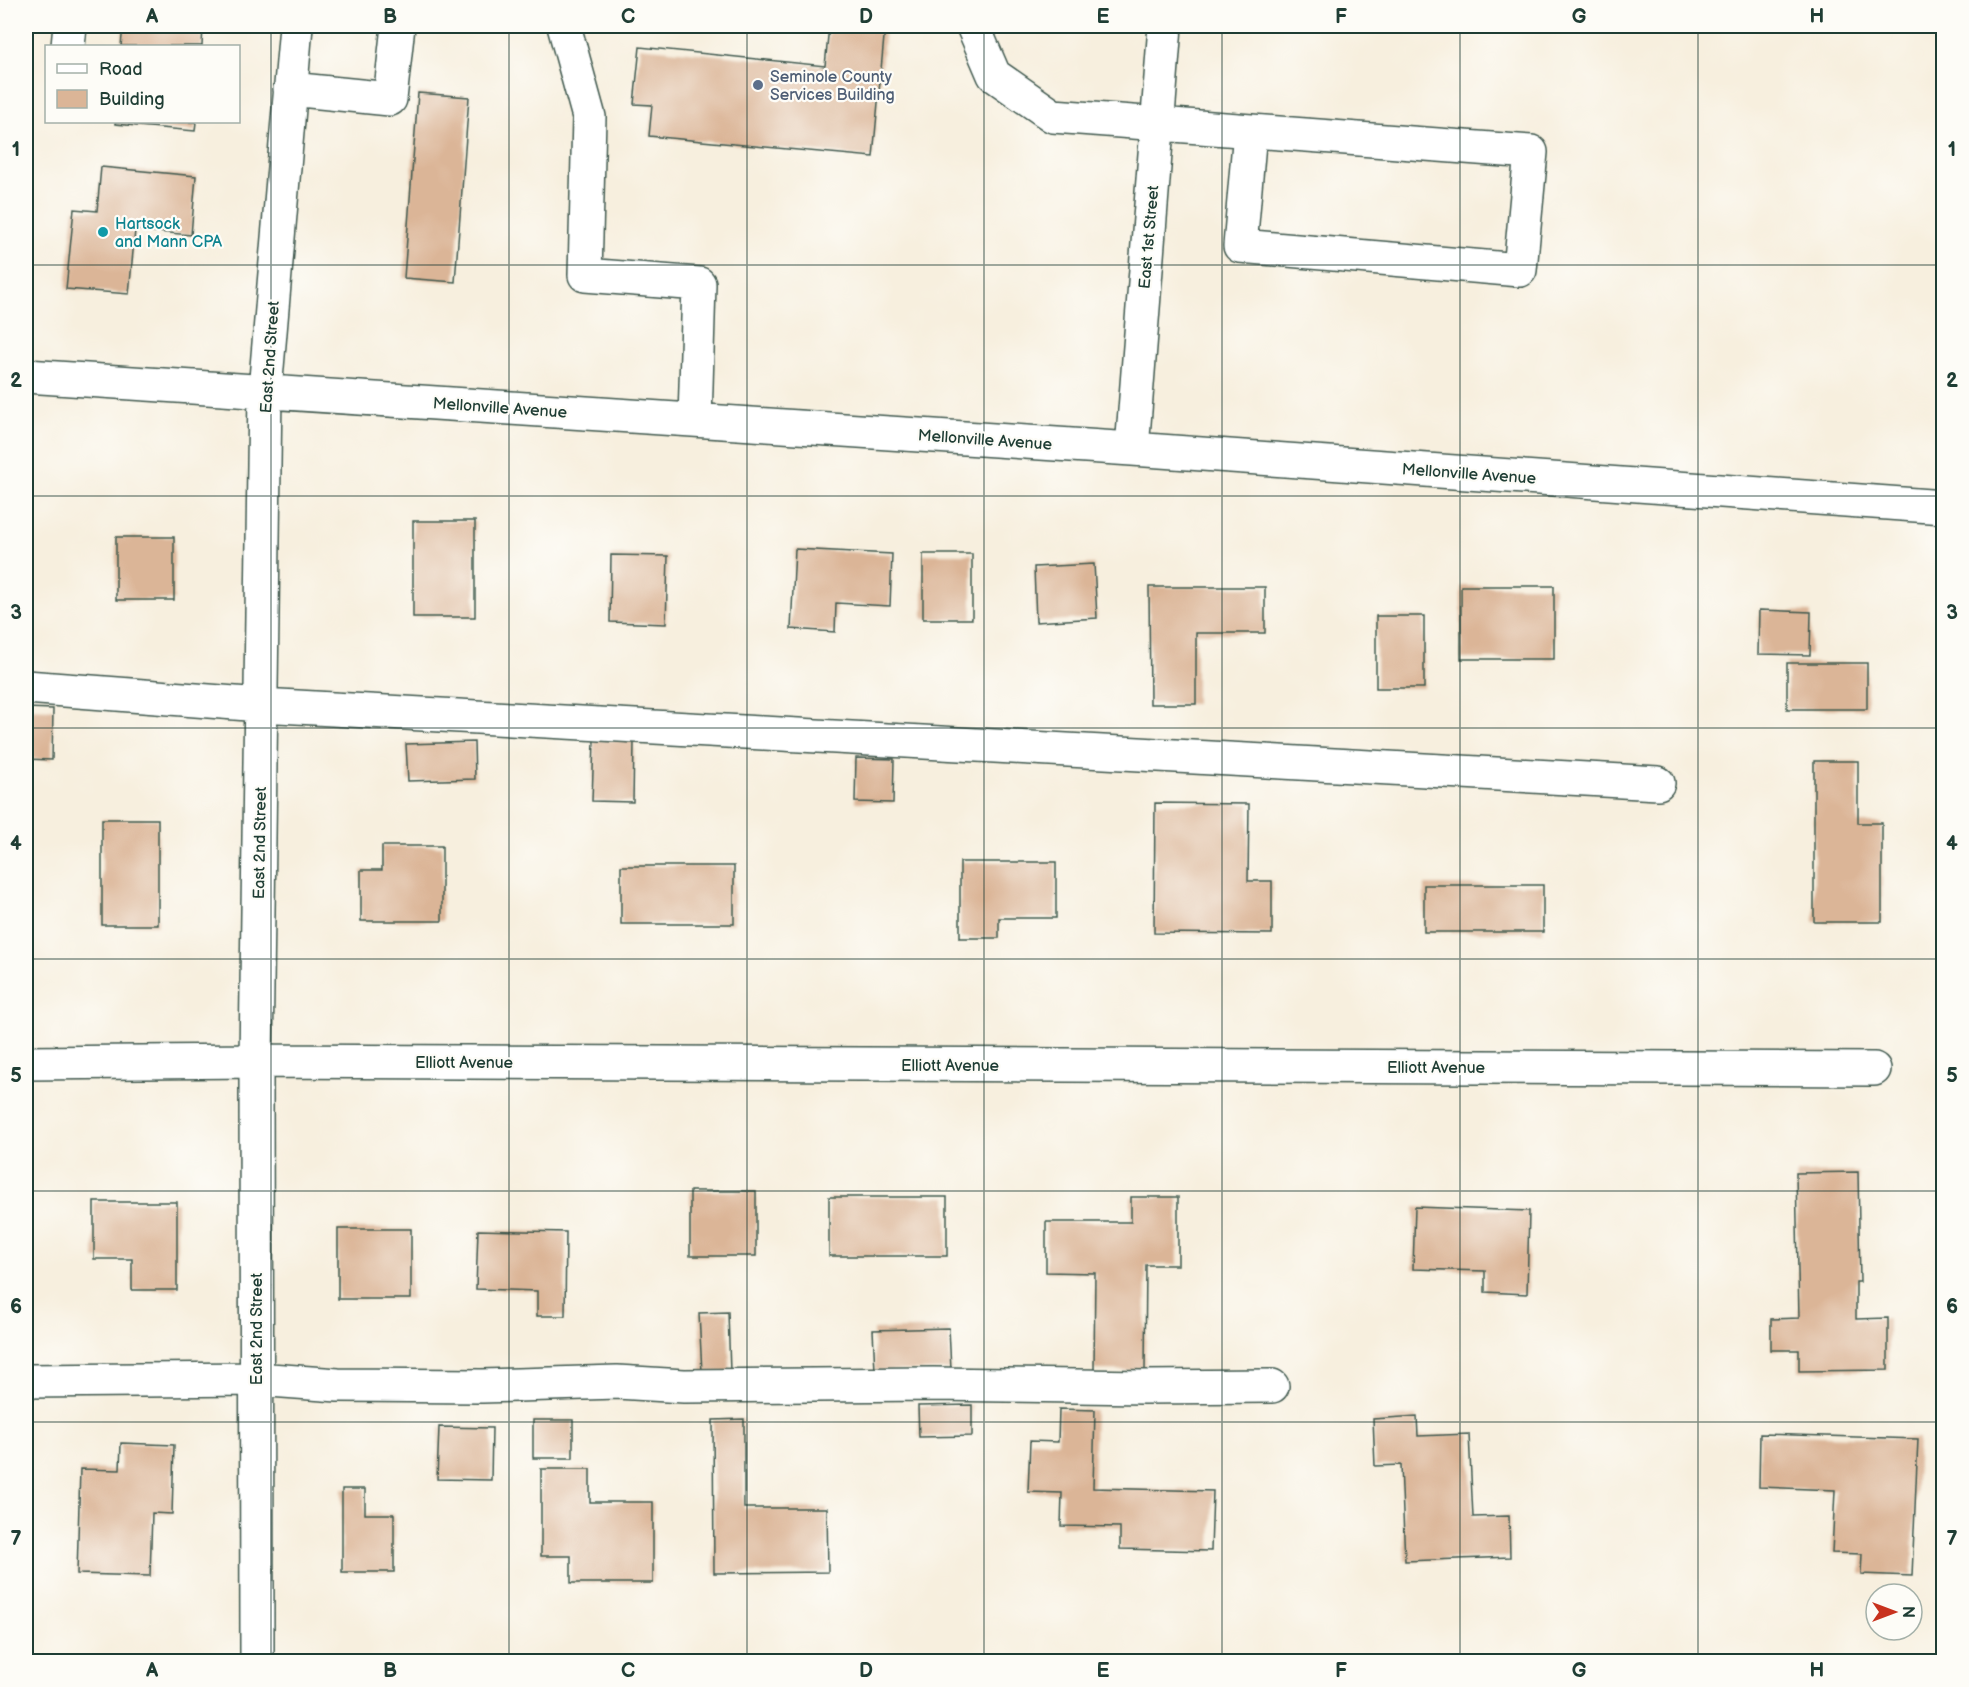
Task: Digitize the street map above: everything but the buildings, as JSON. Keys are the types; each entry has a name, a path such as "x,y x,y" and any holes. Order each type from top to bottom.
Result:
{"street":[{"path":"68,45 70,26"},
{"name":"East 2nd Street","path":"257,1662 256,1061 265,391 296,26"},
{"path":"290,90 390,99 398,26"},
{"path":"564,26 589,117 585,275 699,284 695,420"},
{"path":"973,26 994,75 1053,116 1531,152 1520,270 1240,246 1250,131"},
{"name":"East 1st Street","path":"1132,449 1165,26"},
{"name":"Mellonville Avenue","path":"26,376 1132,449 1944,507"},
{"path":"26,687 261,705 1658,783"},
{"name":"Elliott Avenue","path":"26,1063 256,1061 1874,1069"},
{"path":"26,1381 256,1378 338,1385 482,1386 617,1382 684,1386 933,1384 1144,1388 1272,1386"}],"place":[{"name":"Seminole County Services Building","path":"758,85"},
{"name":"Hartsock and Mann CPA","path":"103,232"}]}
